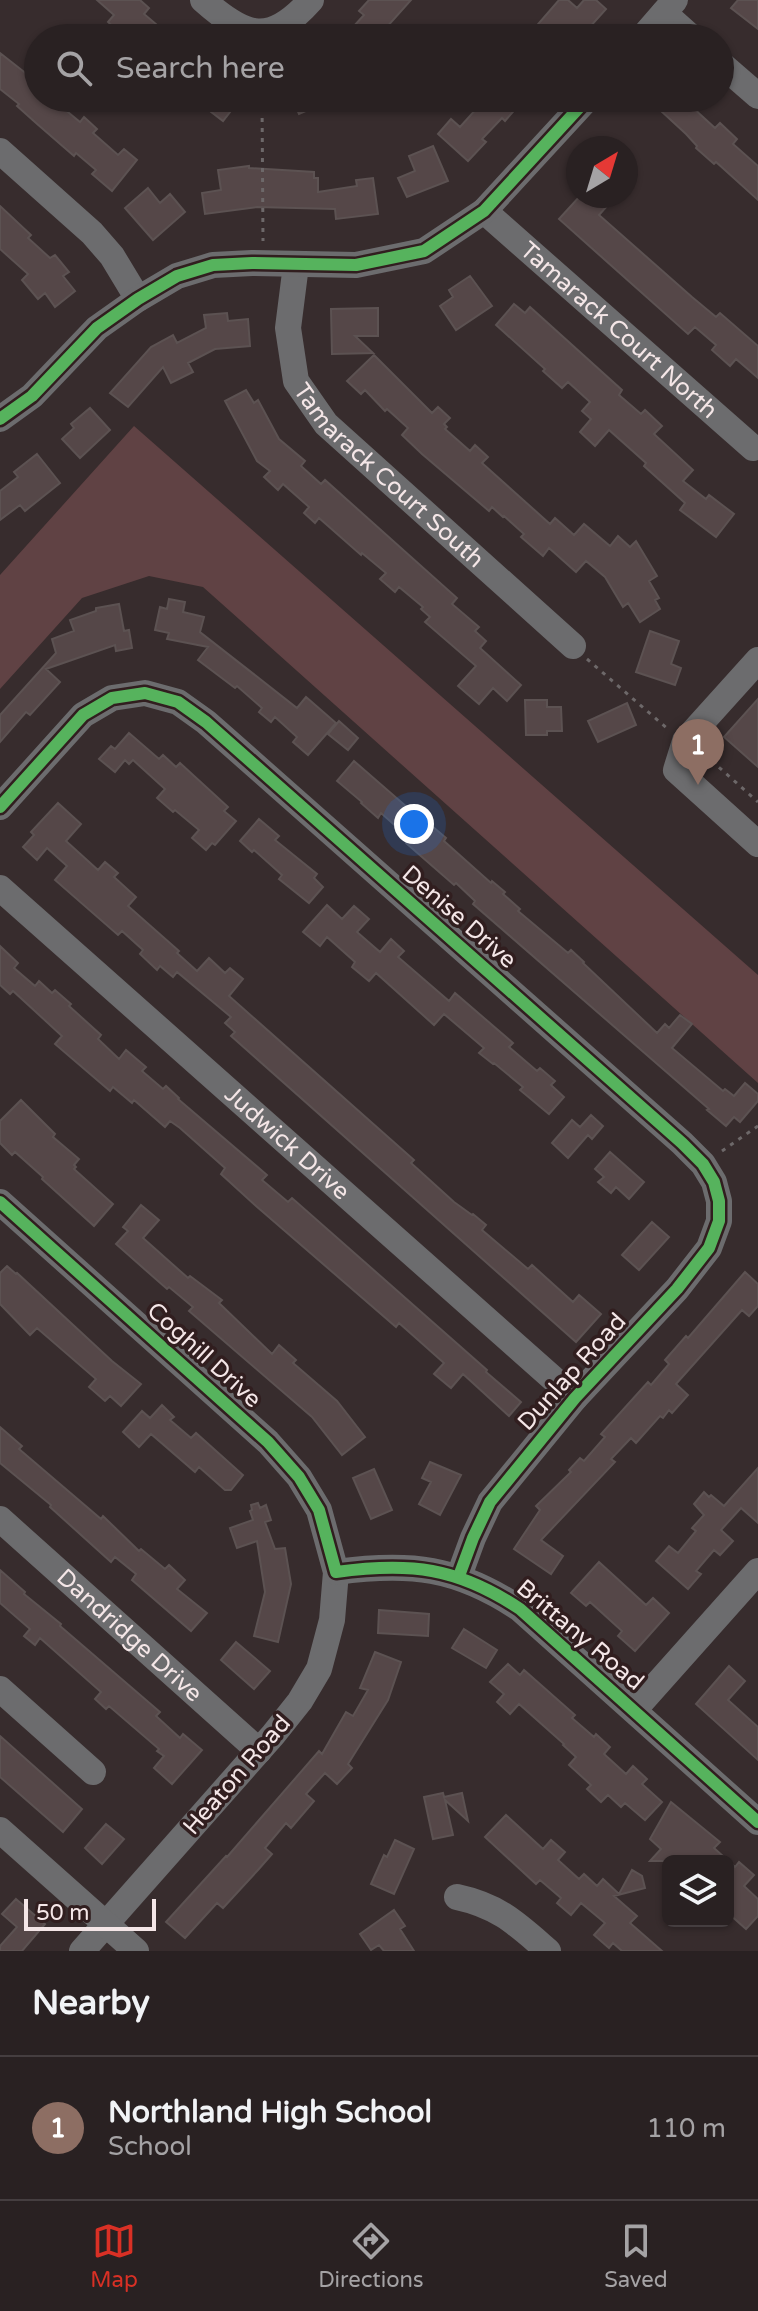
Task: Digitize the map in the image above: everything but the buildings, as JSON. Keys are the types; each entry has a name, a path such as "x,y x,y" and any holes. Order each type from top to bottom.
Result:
{"street":[{"path":"286,24 311,0"},
{"path":"654,24 670,6 682,24"},
{"path":"212,8 234,24"},
{"path":"734,75 758,96"},
{"path":"0,419 32,396 97,328 177,276 213,265 356,265 424,251 484,211 575,112"},
{"path":"0,151 92,233 112,256 138,299"},
{"name":"Tamarack Court North","path":"484,211 753,448"},
{"name":"Tamarack Court South","path":"296,265 288,328 296,381 326,424 573,646"},
{"path":"758,660 685,741 676,770 758,844"},
{"name":"Denise Drive","path":"0,807 83,715 112,698 145,693 178,702 206,722 670,1132 703,1164 714,1182 719,1201"},
{"name":"Judwick Drive","path":"0,888 575,1398"},
{"name":"Dunlap Road","path":"459,1576 490,1502 575,1398 677,1289 709,1248 719,1221 719,1201"},
{"name":"Coghill Drive","path":"0,1202 268,1442 299,1477 319,1510 336,1572"},
{"name":"Dandridge Drive","path":"0,1519 259,1751"},
{"name":"Brittany Road","path":"336,1572 403,1566 459,1576 496,1593 520,1609 758,1822"},
{"path":"634,1710 758,1571"},
{"name":"Heaton Road","path":"82,1951 300,1701 319,1669 332,1620 336,1572"},
{"path":"0,1689 93,1772"},
{"path":"0,1830 136,1951"},
{"path":"457,1897 475,1900 509,1916 548,1951"}],"path":[{"path":"262,112 263,240"},
{"path":"573,646 678,738 696,747 758,802"},
{"path":"719,1153 758,1126"}],"shaded area":[{"path":"134,426 758,975 758,1083 203,587 149,576 82,598 0,689 0,575"}],"cycle path":[{"path":"0,419 32,396 97,328 177,276 213,265 356,265 424,251 484,211 575,112"},
{"path":"0,807 83,715 112,698 145,693 178,702 206,722 682,1143 703,1164 714,1182 719,1201 719,1221 709,1248 677,1289 575,1398 490,1502 459,1576"},
{"path":"0,1202 268,1442 299,1477 319,1510 336,1572 387,1568 432,1571 454,1576 497,1595 520,1609 758,1822"}],"place":[{"name":"Northland High School","path":"698,785"}]}
